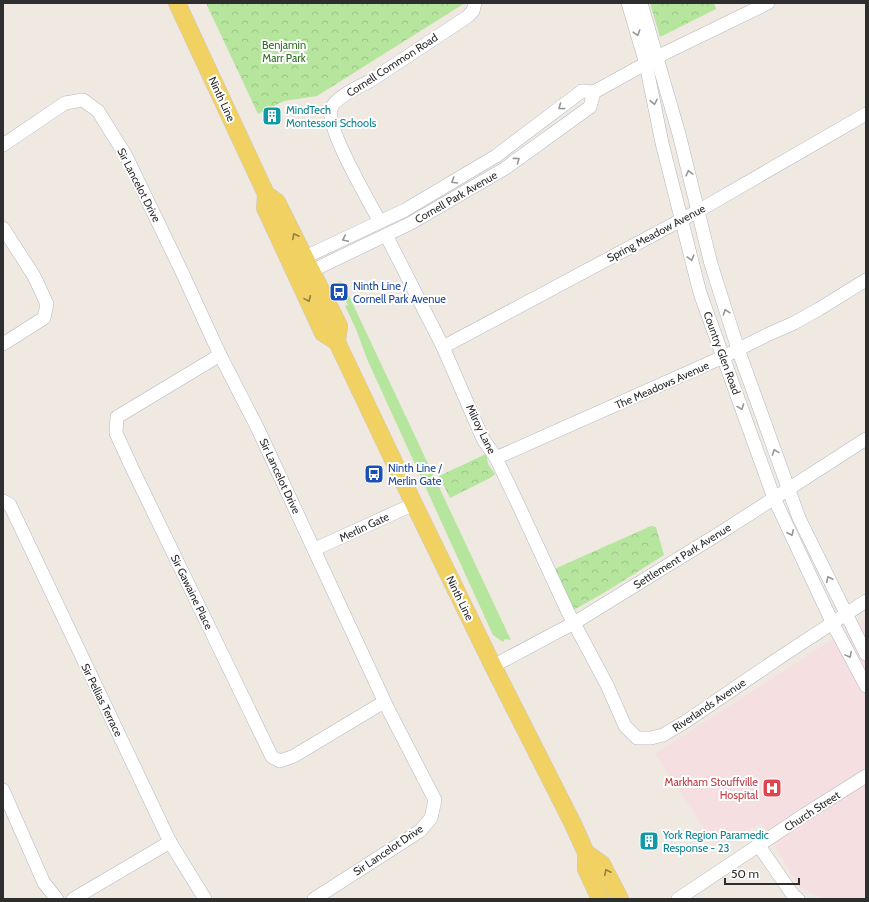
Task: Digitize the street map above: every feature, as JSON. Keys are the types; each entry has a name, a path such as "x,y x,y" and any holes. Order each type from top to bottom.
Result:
{"main road":[{"name":"Ninth Line","path":"177,3 266,194 265,208 302,267 323,333 337,342 493,666 573,824 586,853 586,869 600,899"},
{"path":"586,853 602,864 620,899"}],"street":[{"name":"Cornell Common Road","path":"380,222 333,129 330,118 331,108 337,101 354,89 370,81 467,17 473,11 475,3"},
{"name":"Country Glen Road","path":"628,3 646,64 680,220 700,293 774,498 833,624 866,686"},
{"name":"Country Glen Road","path":"641,3 679,134 711,264 738,349 799,518 866,654"},
{"name":"Cornell Park Avenue","path":"302,267 380,222 405,210 496,156 582,91 594,92 657,57 768,3"},
{"name":"Cornell Park Avenue","path":"302,267 386,235 411,223 504,169 590,107 594,92"},
{"name":"Sir Lancelot Drive","path":"3,145 65,103 83,100 98,111 126,156 220,355 257,427 315,549 384,702 435,800 432,818 420,831 314,899"},
{"name":"Spring Meadow Avenue","path":"443,347 698,211 866,114"},
{"path":"3,228 34,276 47,304 44,318 3,344"},
{"name":"Milroy Lane","path":"386,235 443,347 483,439 496,458 574,624"},
{"name":"The Meadows Avenue","path":"496,458 723,357 794,323 866,280"},
{"name":"Sir Gawaine Place","path":"220,355 117,417 116,433 132,468 272,757 280,761 294,756 384,702"},
{"name":"Settlement Park Avenue","path":"493,666 574,624 866,439"},
{"name":"Sir Pellias Terrace","path":"3,501 10,505 170,842 205,899"},
{"name":"Merlin Gate","path":"315,549 414,504"},
{"name":"Riverlands Avenue","path":"574,624 608,685 625,726 637,738 651,738 662,735 674,729 866,601"},
{"name":"Church Street","path":"678,899 804,815 866,776"},
{"path":"3,790 44,883 57,899"},
{"path":"74,899 170,842"},
{"path":"759,846 793,895 798,899"}],"shaded area":[{"name":"Markham Stouffville Hospital","path":"866,618 866,899 822,899 799,886 761,823 718,849 655,754"}],"green space":[{"name":"Benjamin Marr Park","path":"206,3 465,3 317,96 284,101 258,114"},
{"path":"650,3 714,3 716,9 660,37"},
{"path":"340,281 343,283 511,640 505,639 503,642 493,635 367,359 356,329 345,306 348,305 340,292 337,282"},
{"path":"486,454 488,464 495,474 450,498 439,476"},
{"path":"651,526 656,527 664,555 572,611 552,570"}],"place":[{"name":"MindTech Montessori Schools","path":"272,116"},
{"name":"Ninth Line / Cornell Park Avenue","path":"339,292"},
{"name":"Ninth Line / Merlin Gate","path":"374,474"},
{"name":"Markham Stouffville Hospital","path":"772,788"},
{"name":"York Region Paramedic Response - 23","path":"649,841"}]}
